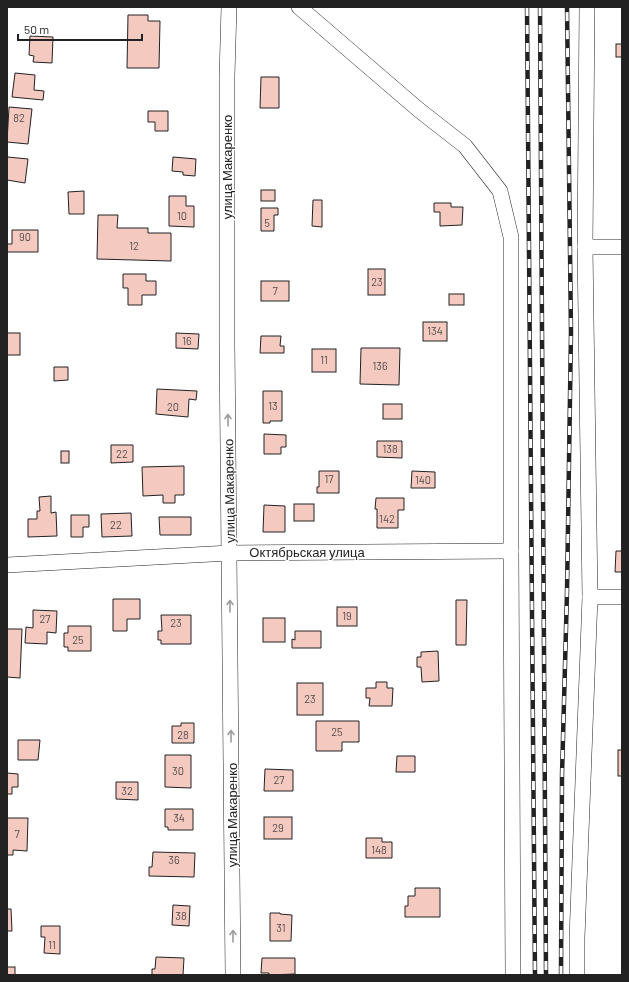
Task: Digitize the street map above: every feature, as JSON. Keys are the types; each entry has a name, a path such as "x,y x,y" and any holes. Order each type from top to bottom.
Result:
{"street":[{"name":"улица Макаренко","path":"229,7 227,107 227,344 233,975"},
{"path":"299,7 419,110 465,146 500,191 511,237 513,975"},
{"path":"577,975 576,938 590,597 585,247 586,7"},
{"path":"585,247 622,247"},
{"name":"Октябрьская улица","path":"7,565 230,553 511,551"},
{"path":"590,597 622,597"}],"building":[{"path":"128,15 148,15 148,21 160,21 159,68 127,68"},
{"path":"30,36 53,37 52,63 33,62 34,56 29,55"},
{"path":"616,44 622,44 622,57 616,57"},
{"path":"15,73 35,75 34,90 44,91 43,100 12,97"},
{"path":"261,77 279,77 279,108 260,108"},
{"path":"9,107 32,109 28,144 7,142"},
{"path":"148,111 168,111 168,131 155,131 155,122 148,122"},
{"path":"8,157 28,159 25,183 7,180"},
{"path":"173,157 196,159 195,176 183,175 183,172 172,171"},
{"path":"261,190 275,190 275,201 261,201"},
{"path":"84,191 84,214 69,214 68,192"},
{"path":"169,196 186,196 186,206 194,206 194,227 169,226"},
{"path":"313,200 322,200 322,227 312,226"},
{"path":"434,203 451,203 451,207 463,207 462,225 440,226 440,212 434,212"},
{"path":"261,208 278,208 278,215 274,215 274,231 261,231"},
{"path":"98,215 118,215 117,228 148,228 148,233 171,233 171,261 97,259"},
{"path":"12,230 38,230 38,252 7,252 7,244 12,244"},
{"path":"368,269 385,269 385,295 368,295"},
{"path":"123,274 146,274 146,281 156,281 156,295 142,295 142,305 128,305 128,288 123,288"},
{"path":"261,281 289,281 289,301 261,301"},
{"path":"449,294 464,294 464,305 449,305"},
{"path":"423,322 447,322 447,341 423,341"},
{"path":"7,333 20,333 20,355 7,355"},
{"path":"176,333 199,334 198,349 176,348"},
{"path":"261,336 281,336 280,346 284,346 284,353 260,353"},
{"path":"361,348 400,348 399,385 360,384"},
{"path":"312,349 336,349 336,372 312,372"},
{"path":"54,367 68,367 68,380 54,381"},
{"path":"157,389 197,391 196,400 189,399 188,417 156,414"},
{"path":"263,391 282,391 282,421 270,421 270,423 263,423"},
{"path":"383,404 402,404 402,419 383,419"},
{"path":"264,434 286,435 286,447 281,447 281,454 264,454"},
{"path":"377,441 402,441 402,458 377,457"},
{"path":"111,445 133,445 133,462 111,463"},
{"path":"61,451 69,451 69,463 61,463"},
{"path":"184,466 184,495 175,495 175,503 163,503 163,495 143,496 142,467"},
{"path":"319,471 339,471 339,493 317,493 317,487 319,487"},
{"path":"412,471 435,472 435,488 411,488"},
{"path":"51,496 51,513 56,512 57,536 28,537 28,519 37,519 37,511 40,511 39,497"},
{"path":"376,498 404,498 404,510 398,510 398,528 377,528 377,509 375,509"},
{"path":"294,504 314,504 314,521 294,521"},
{"path":"264,505 285,506 285,532 263,532"},
{"path":"131,513 132,536 102,537 101,514"},
{"path":"71,515 89,515 89,527 83,527 83,537 71,537"},
{"path":"159,517 191,517 191,535 160,535"},
{"path":"616,551 622,551 622,572 615,572"},
{"path":"113,599 140,599 140,619 127,619 127,631 113,631"},
{"path":"456,600 467,600 466,645 456,645"},
{"path":"337,607 357,607 357,626 337,626"},
{"path":"33,610 57,611 56,633 47,632 47,644 25,643 26,627 33,628"},
{"path":"161,615 191,615 191,644 161,644 161,640 158,640 158,631 162,631"},
{"path":"263,618 285,618 285,642 263,642"},
{"path":"68,626 91,626 91,651 68,651 68,647 64,647 64,633 68,633"},
{"path":"7,629 22,629 20,678 7,677"},
{"path":"295,631 321,631 321,648 292,648 292,639 295,640"},
{"path":"438,651 439,681 422,682 421,667 417,667 417,657 421,657 421,652"},
{"path":"376,682 387,682 387,688 393,688 392,706 369,706 370,698 366,698 366,688 376,688"},
{"path":"297,683 323,683 323,715 297,715"},
{"path":"316,721 359,721 359,742 342,742 342,751 316,751"},
{"path":"181,723 194,723 194,743 172,743 172,726 181,726"},
{"path":"18,740 40,740 38,760 18,760"},
{"path":"618,750 622,750 622,776 618,776"},
{"path":"165,755 191,755 191,788 165,787"},
{"path":"397,756 415,756 415,772 396,772"},
{"path":"265,769 293,770 293,791 264,791"},
{"path":"7,773 18,774 18,787 12,787 12,794 7,794"},
{"path":"116,782 138,782 138,800 116,799"},
{"path":"165,809 193,809 193,830 168,830 168,827 165,827"},
{"path":"264,817 292,817 292,839 264,839"},
{"path":"7,818 28,818 27,851 13,850 13,855 7,855"},
{"path":"366,838 382,838 382,842 392,842 392,858 366,858"},
{"path":"153,852 195,853 194,877 149,876 149,867 152,867"},
{"path":"415,888 440,888 440,917 405,917 405,906 408,906 408,896 415,896"},
{"path":"173,905 190,906 189,926 172,925"},
{"path":"7,909 11,909 12,931 7,931"},
{"path":"270,913 292,915 291,941 270,941"},
{"path":"41,926 60,926 60,954 44,953 45,937 41,937"},
{"path":"156,957 184,958 183,975 152,975 152,969 155,969"},
{"path":"262,958 295,958 295,974 269,975 269,973 261,973"},
{"path":"7,967 15,967 15,975 7,975"}],"railway":[{"path":"527,7 535,975"},
{"path":"540,7 546,975"},
{"path":"561,975 562,775 567,592 571,332 567,7"}]}
